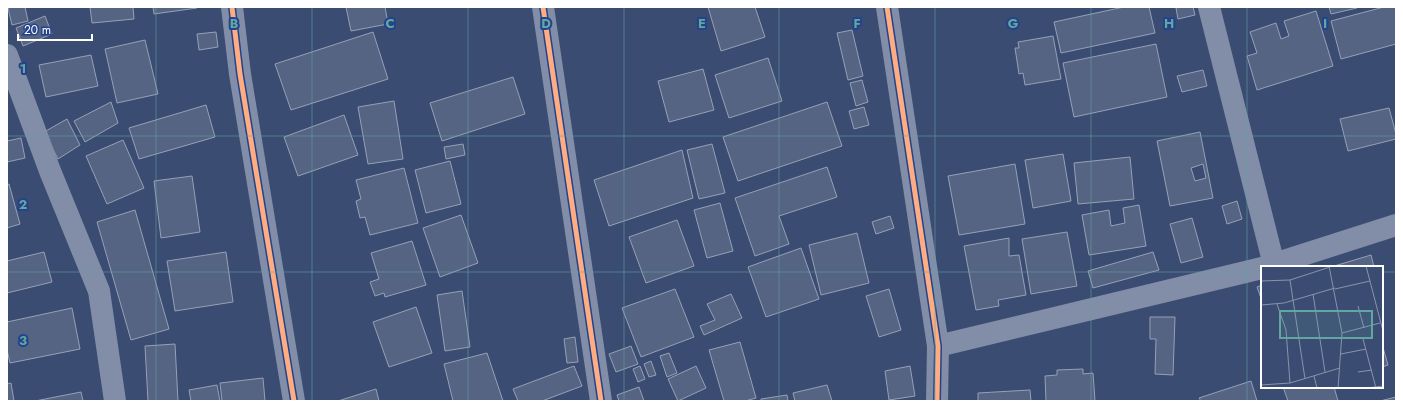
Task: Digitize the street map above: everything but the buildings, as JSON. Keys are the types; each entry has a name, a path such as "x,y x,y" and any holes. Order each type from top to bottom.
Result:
{"street":[{"path":"232,7 240,74 294,401"},
{"path":"542,7 601,401"},
{"path":"887,7 938,346 937,401"},
{"path":"1209,7 1267,266 1396,225"},
{"path":"7,55 50,171 99,291 115,401"},
{"path":"938,346 1261,267"}],"cycle path":[{"path":"232,7 240,74 294,401"},
{"path":"543,7 601,401"},
{"path":"887,7 938,346 937,401"}]}
